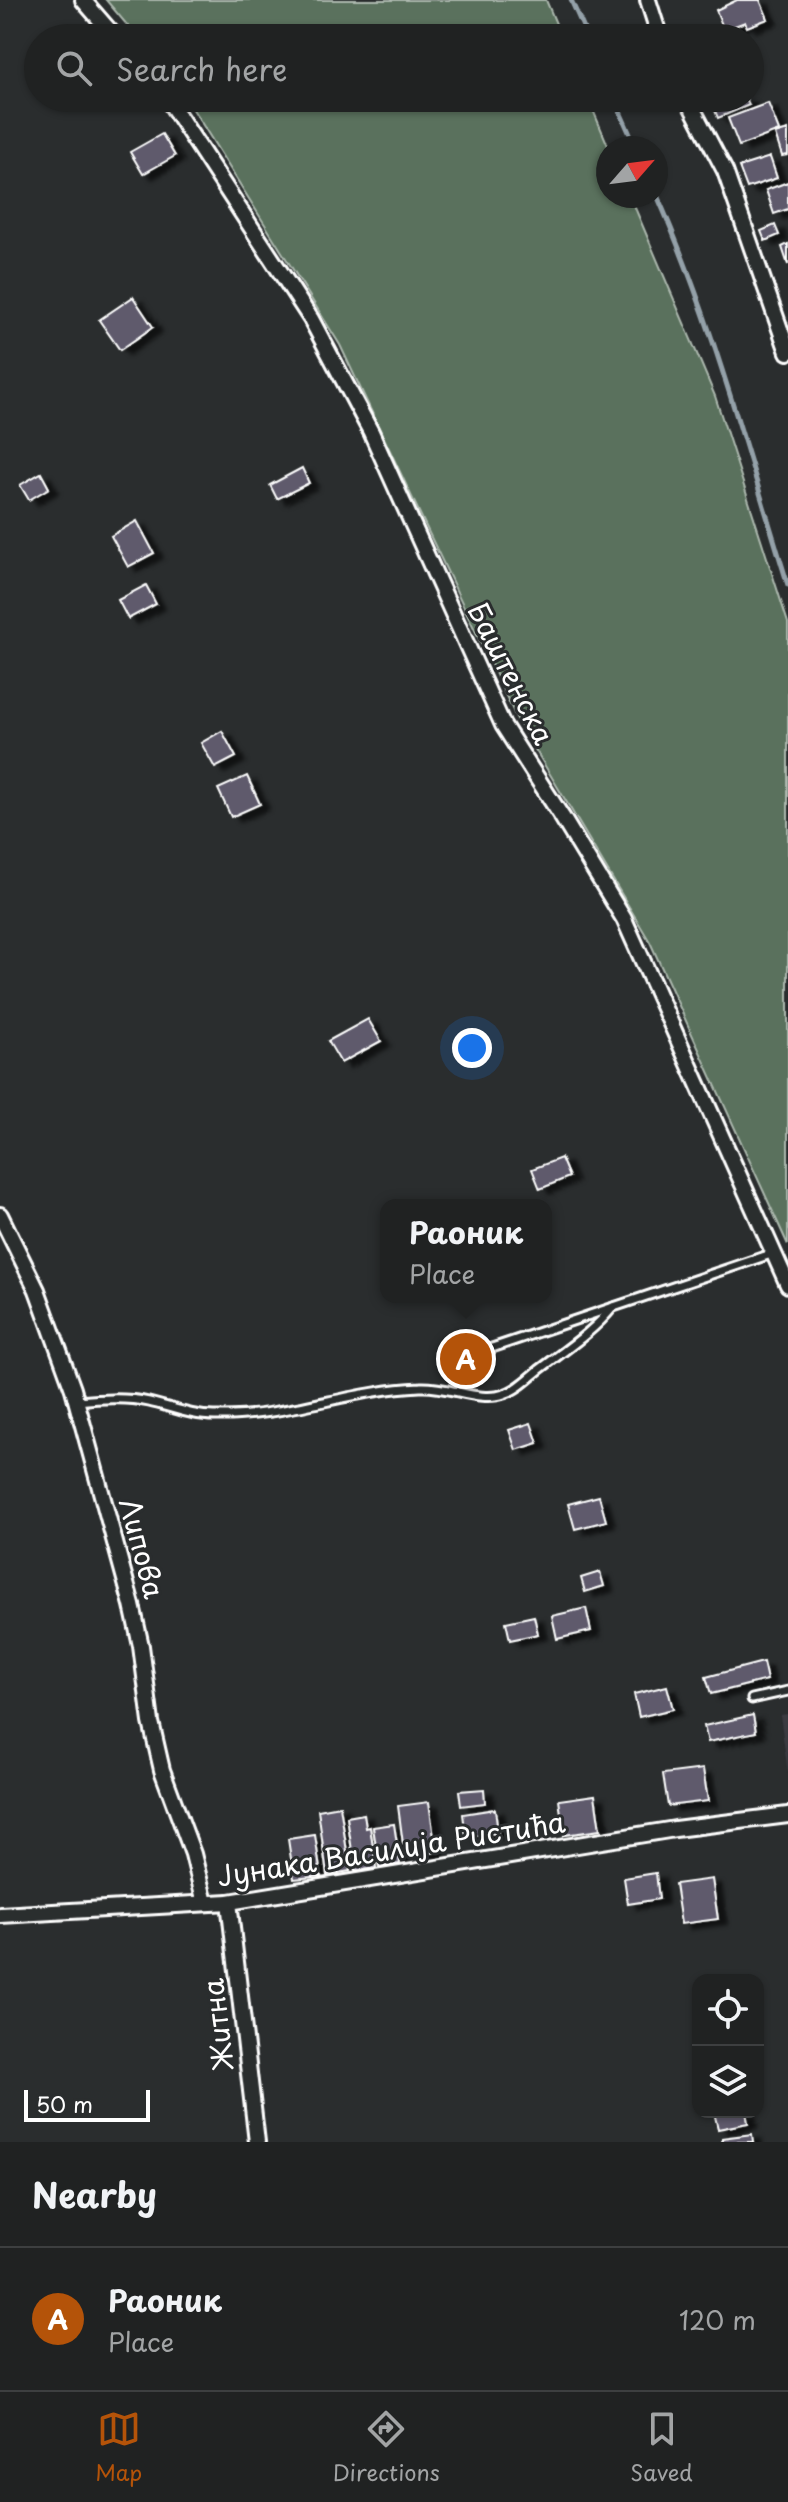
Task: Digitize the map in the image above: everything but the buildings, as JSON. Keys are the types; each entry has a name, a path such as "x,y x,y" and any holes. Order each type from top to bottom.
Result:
{"street":[{"path":"83,0 104,24"},
{"path":"648,0 656,24"},
{"name":"Баштенска","path":"176,112 311,319 363,418 503,725 624,919 788,1285"},
{"path":"694,112 725,171 788,352"},
{"name":"Липова","path":"0,1215 46,1312 76,1401 132,1605 162,1770 193,1854 205,1903"},
{"name":"Јунака Василија Ристића","path":"0,1915 229,1902 660,1831 788,1815"},
{"name":"Житна","path":"229,1902 257,2142"}],"lane":[{"path":"489,1349 774,1253"},
{"path":"76,1401 126,1399 191,1414 218,1416 421,1386 451,1389 481,1397 497,1396 513,1390 591,1330 613,1307"},
{"path":"752,1699 788,1691"}],"shaded area":[{"path":"788,1714 788,1773 780,1715"}],"green space":[{"path":"106,0 546,0 556,24 126,24"},
{"path":"195,112 594,112 604,136 596,136 596,208 635,208 715,396 788,623 788,1245 650,942 517,719 340,345"}],"waterway":[{"path":"571,0 582,24"},
{"path":"620,112 631,136"},
{"path":"662,208 712,338 788,585"}],"place":[{"name":"Раоник","path":"466,1359"}]}
